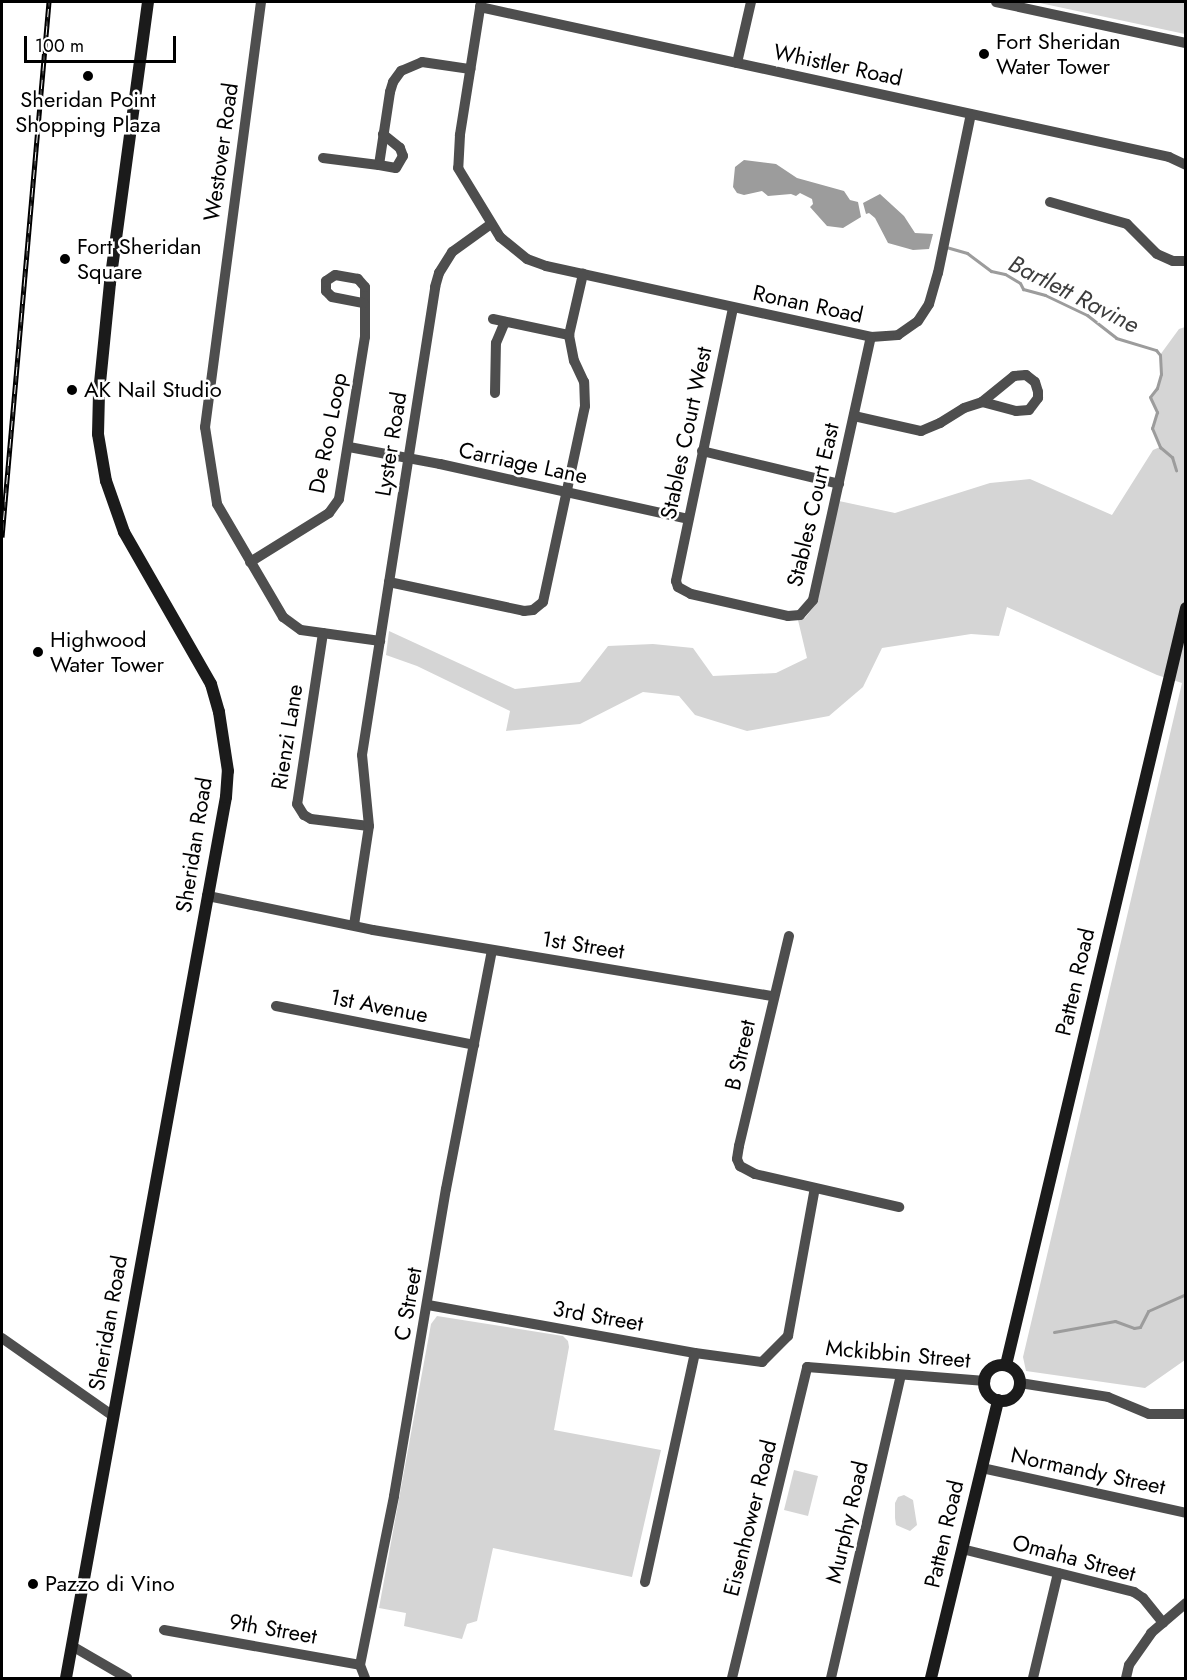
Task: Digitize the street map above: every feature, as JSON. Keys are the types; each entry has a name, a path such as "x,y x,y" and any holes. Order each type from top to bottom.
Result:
{"main road":[{"name":"Sheridan Road","path":"66,1678 226,797 228,771 219,712 204,670 124,532 106,481 98,434 99,393 110,283 148,2"},
{"name":"Patten Road","path":"1006,1365 1185,608"},
{"path":"1006,1365 1016,1371 1020,1383 1012,1398 998,1400 987,1392 985,1381 994,1367 1006,1365"},
{"name":"Patten Road","path":"931,1678 998,1400"}],"street":[{"name":"Westover Road","path":"261,2 205,427 217,504 283,618 301,630 380,641"},
{"path":"737,63 751,2"},
{"path":"996,2 1185,43"},
{"path":"481,4 460,135 458,168 491,224"},
{"name":"Whistler Road","path":"481,4 737,63 1169,157 1185,165"},
{"path":"379,165 393,82 401,71 422,62 470,69"},
{"name":"Ronan Road","path":"491,224 506,243 527,259 583,274 871,337 897,335 912,326 929,303 938,273 971,114"},
{"path":"323,158 396,168 403,156 400,148 384,134"},
{"path":"1050,202 1127,224 1157,254 1173,261 1185,261"},
{"name":"Lyster Road","path":"354,925 369,826 362,755 439,273 452,252 491,224"},
{"path":"389,582 524,611 539,607 546,588 586,394 584,382 569,345 568,335 583,274"},
{"name":"De Roo Loop","path":"250,562 329,513 342,490 365,337 363,303"},
{"name":"Stables Court West","path":"677,566 733,308"},
{"path":"493,319 568,335"},
{"path":"495,393 496,344 505,322"},
{"name":"Stables Court East","path":"677,566 675,574 678,588 690,594 788,616 800,615 807,609 813,600 871,337"},
{"path":"854,416 921,431 940,423 964,408 982,402 1014,376 1026,375 1035,382 1038,392 1038,398 1029,410 1016,411 982,402"},
{"name":"Carriage Lane","path":"349,447 688,519"},
{"path":"702,451 838,484"},
{"name":"Rienzi Lane","path":"323,633 297,804 304,815 311,819 369,826"},
{"name":"1st Street","path":"208,896 387,932 773,996"},
{"name":"B Street","path":"789,936 773,996 737,1159 740,1166 755,1174 815,1188"},
{"name":"C Street","path":"360,1665 394,1496 492,950"},
{"name":"1st Avenue","path":"276,1006 474,1045"},
{"path":"815,1188 899,1207"},
{"name":"3rd Street","path":"428,1305 695,1353 762,1362 788,1336 815,1188"},
{"path":"2,1338 113,1416"},
{"path":"645,1582 695,1353"},
{"name":"Mckibbin Street","path":"807,1366 985,1381"},
{"name":"Eisenhower Road","path":"732,1678 807,1366"},
{"name":"Murphy Road","path":"831,1678 901,1375"},
{"path":"1020,1383 1108,1397 1149,1414 1185,1413"},
{"name":"Normandy Street","path":"982,1468 1185,1513"},
{"name":"Omaha Street","path":"962,1549 1134,1592 1143,1598 1163,1623"},
{"path":"1033,1678 1058,1573"},
{"path":"1126,1678 1129,1665 1151,1633 1185,1603"},
{"name":"9th Street","path":"164,1630 360,1665"},
{"path":"72,1646 127,1678"},
{"path":"360,1665 365,1678"}],"shaded area":[{"path":"1035,2 1185,2 1185,34"},
{"path":"744,160 776,164 797,178 844,191 850,200 858,202 861,217 843,228 827,226 810,207 813,204 812,199 800,193 796,196 791,194 768,196 762,191 744,195 737,193 733,187 735,167"},
{"path":"880,194 904,216 915,233 933,234 929,249 913,250 888,243 875,218 869,213 866,214 863,203"},
{"path":"1185,327 1185,1360 1145,1388 1026,1371 1023,1357 1182,683 1157,675 1007,607 999,636 971,634 882,648 863,687 829,716 747,731 695,715 679,696 643,692 580,724 506,731 510,711 417,666 386,655 389,631 515,689 580,682 608,646 653,644 693,648 713,676 776,673 807,658 798,620 805,618 816,604 839,501 895,513 990,483 1030,479 1112,515 1153,450 1160,447 1152,428 1157,412 1150,397 1157,388 1161,374 1160,355 1179,329"},
{"path":"437,1316 563,1336 568,1341 569,1347 554,1430 661,1450 632,1577 493,1548 477,1621 467,1624 462,1639 404,1626 406,1613 379,1608 431,1324"},
{"path":"794,1470 818,1476 808,1516 784,1510"},
{"path":"904,1495 913,1500 917,1525 910,1531 896,1525 895,1503 898,1497"}],"waterway":[{"name":"Bartlett Ravine","path":"946,247 967,253 991,271 1005,274 1020,283 1023,289 1045,295 1087,315 1116,338 1156,350 1160,355 1161,374 1157,388 1150,397 1157,412 1152,428 1160,447 1172,457 1176,470"},
{"path":"1054,1332 1115,1321 1134,1328 1140,1327 1148,1311 1186,1294"}],"railway":[{"path":"2,537 49,2"}],"place":[{"name":"Fort Sheridan Water Tower","path":"984,54"},
{"name":"Sheridan Point Shopping Plaza","path":"88,76"},
{"name":"Fort Sheridan Square","path":"65,259"},
{"name":"AK Nail Studio","path":"72,390"},
{"name":"Highwood Water Tower","path":"38,652"},
{"name":"Pazzo di Vino","path":"33,1584"}]}
